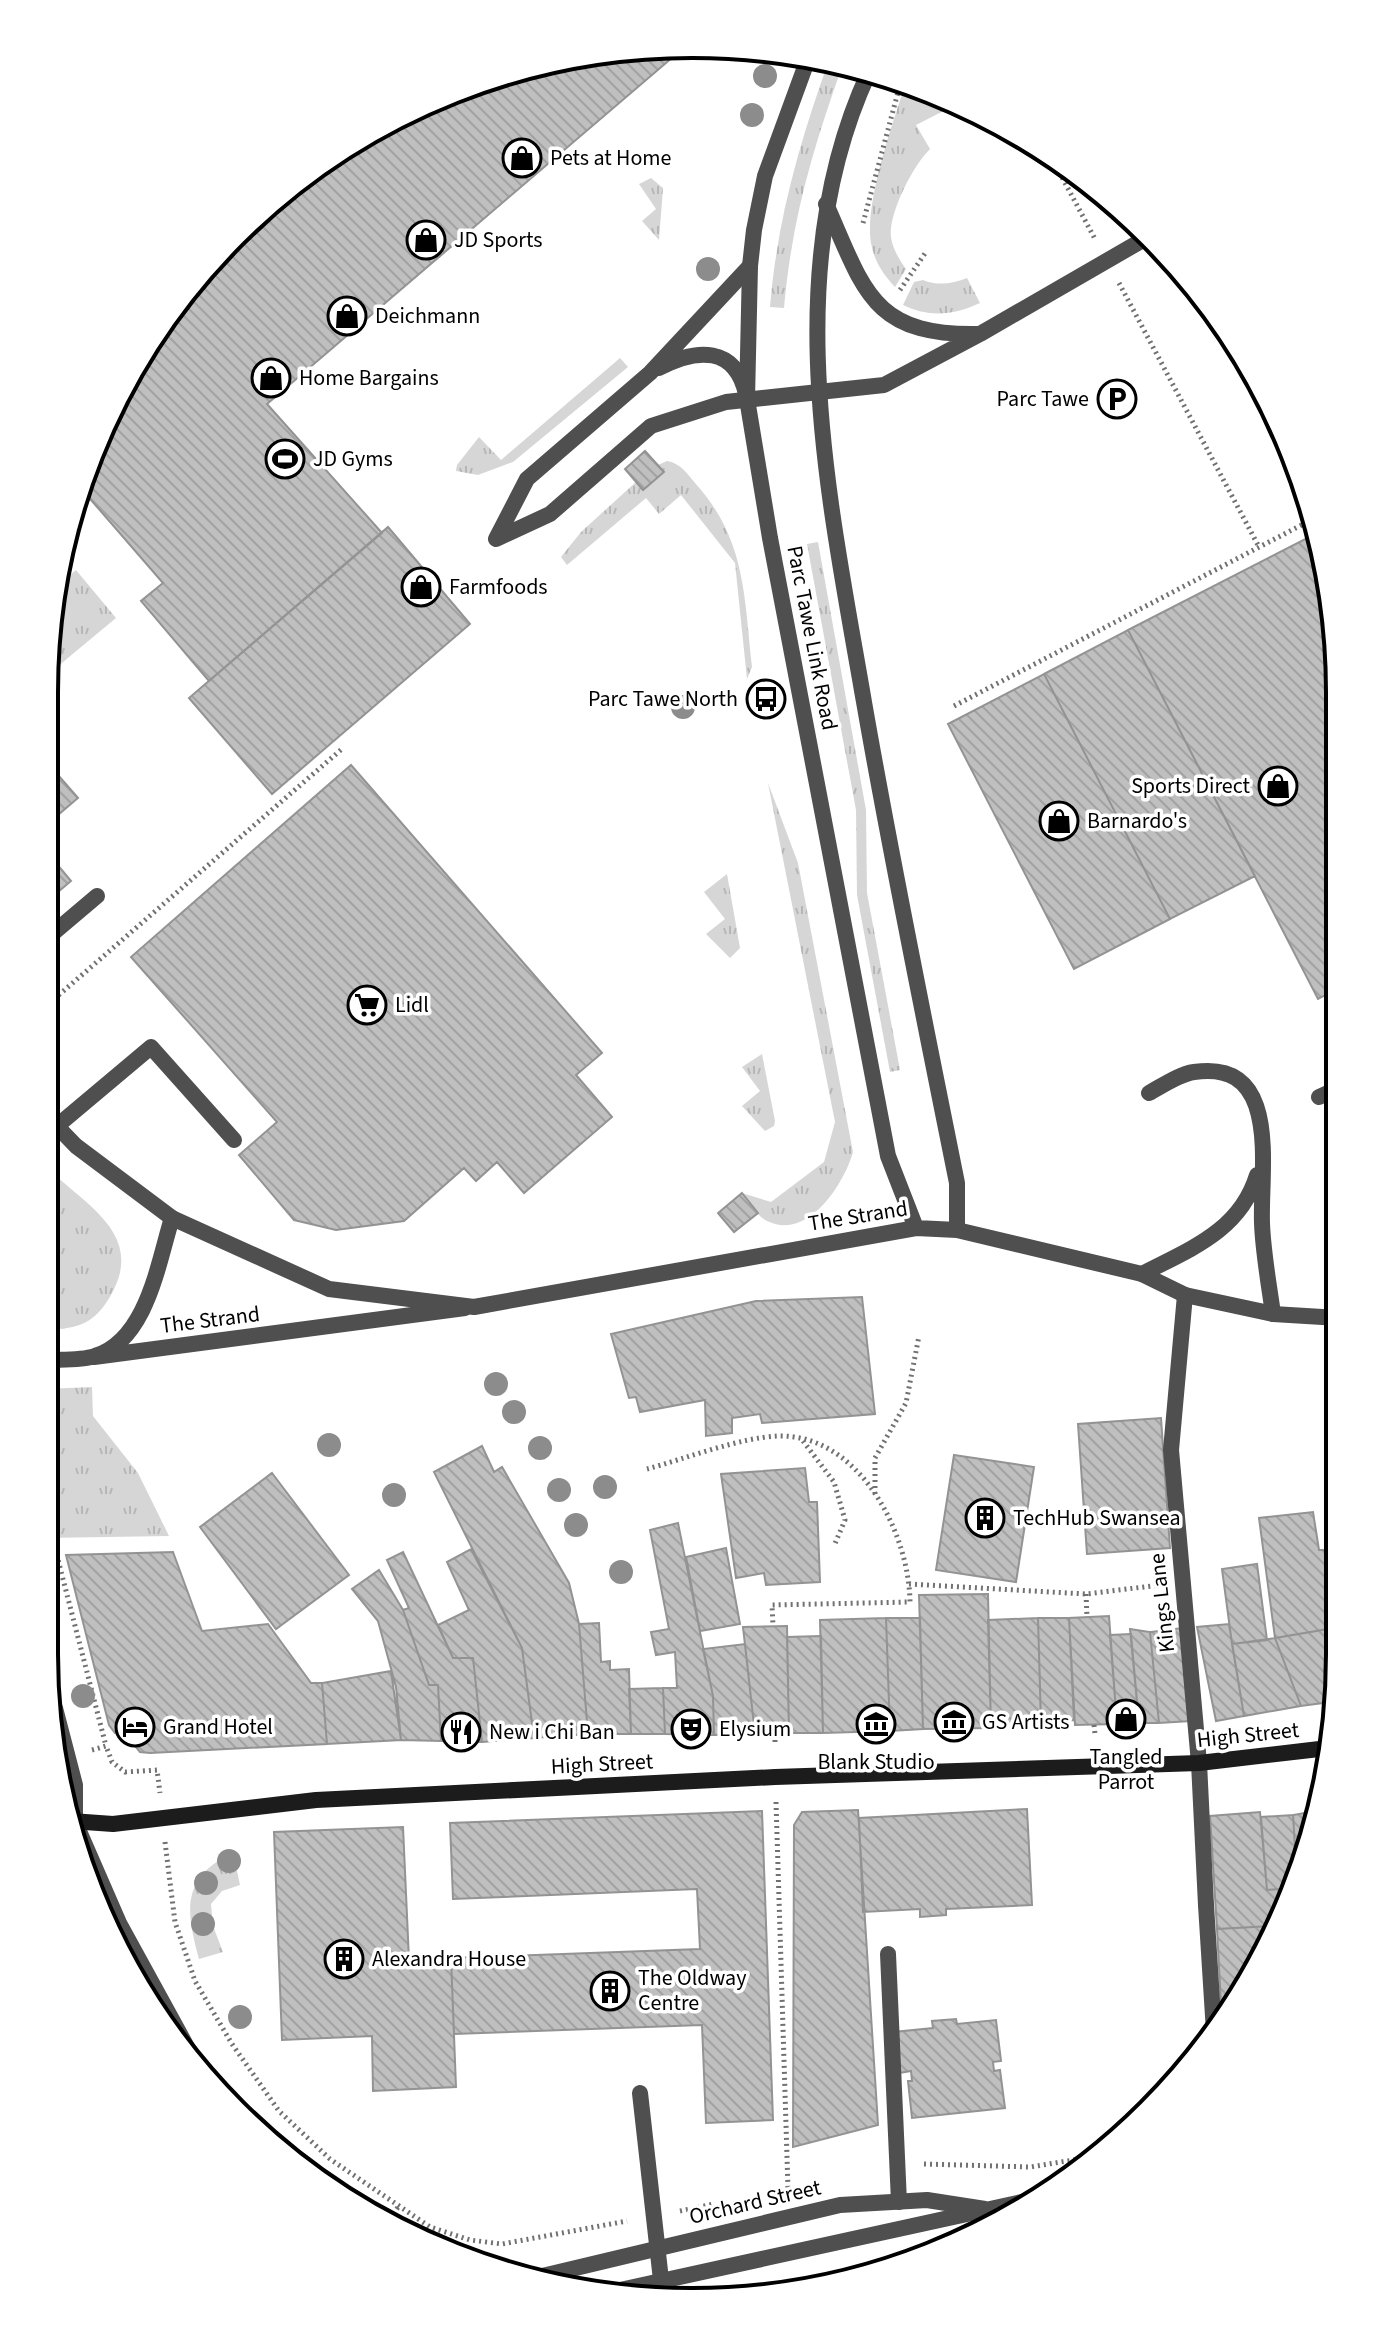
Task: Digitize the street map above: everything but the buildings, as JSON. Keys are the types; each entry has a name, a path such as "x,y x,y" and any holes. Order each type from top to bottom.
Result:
{"main road":[{"name":"High Street","path":"81,1822 113,1824 316,1800 775,1777 1199,1763 1319,1749"}],"street":[{"name":"Parc Tawe Link Road","path":"805,68 765,176 750,266 747,399 770,538 888,1156 916,1228"},
{"name":"Parc Tawe Link Road","path":"864,82 855,103 826,204 819,293 821,393 833,521 890,851 957,1183 957,1230"},
{"path":"826,204 866,293 883,310 939,335 980,334"},
{"path":"750,266 650,373 527,479 496,539 550,514 651,426 690,411 747,399 862,389 893,382 1139,243"},
{"path":"650,373 670,363 717,354 731,362 742,376 747,399"},
{"path":"58,929 97,896"},
{"path":"58,1115 151,1047 234,1140"},
{"path":"1149,1093 1192,1072 1227,1072 1247,1087 1263,1120 1262,1227 1273,1314"},
{"path":"1319,1097 1326,1094"},
{"name":"The Strand","path":"58,1127 76,1146 172,1218 329,1289 474,1307"},
{"path":"1142,1274 1215,1237 1235,1218 1253,1190 1261,1162"},
{"name":"The Strand","path":"94,1357 121,1343 138,1319 172,1218"},
{"name":"The Strand","path":"58,1359 474,1307 916,1228 957,1230 1142,1274 1185,1295 1273,1314 1326,1317"},
{"name":"Kings Lane","path":"1185,1295 1171,1450 1180,1583 1199,1729 1213,2015"},
{"path":"63,1738 75,1785 74,1796"},
{"path":"102,1885 161,2000"},
{"path":"888,1954 899,2202"},
{"path":"640,2093 651,2217 661,2280"},
{"name":"Orchard Street","path":"555,2273 840,2205 927,2200 985,2209"},
{"name":"Orchard Street","path":"638,2286 1005,2205"}],"path":[{"path":"863,231 869,193 898,93"},
{"path":"1063,178 1259,547"},
{"path":"896,296 926,252"},
{"path":"954,706 1303,524"},
{"path":"58,996 343,748"},
{"path":"875,1495 875,1458 906,1403 919,1336"},
{"path":"647,1469 778,1436 815,1442 853,1468 888,1511 909,1584 910,1602 772,1605 773,1626"},
{"path":"802,1440 834,1482 845,1520 834,1546"},
{"path":"58,1560 112,1762 125,1772 157,1770 175,1922 195,1981 232,2044 279,2111 330,2159 398,2207 430,2227 470,2240 502,2244 718,2203"},
{"path":"909,1584 1086,1594 1180,1583"},
{"path":"1086,1594 1087,1617"},
{"path":"1094,1725 1095,1734"},
{"path":"775,1734 775,1743"},
{"path":"68,1756 106,1746"},
{"path":"775,1777 788,2189"},
{"path":"898,2167 916,2164 1030,2167 1074,2160"},
{"path":"774,2192 802,2187"},
{"path":"394,2213 398,2207"}],"green space":[{"path":"825,72 839,76 805,184 792,244 784,308 770,307 784,212"},
{"path":"902,94 945,110 916,125 930,149 911,175 893,218 893,245 906,269 895,287 874,256 870,227 881,163"},
{"path":"651,178 663,188 659,240 642,221 656,209 639,184"},
{"path":"967,278 980,303 942,313 923,312 903,305 914,282 923,280 945,284"},
{"path":"620,358 628,367 513,462 478,475 456,471 457,465 479,437 501,460"},
{"path":"667,461 683,469 712,504 733,547 740,569 747,616 752,667 747,679 735,563 681,495 659,514 646,498 567,565 561,557 581,532 636,482 643,490 664,473 658,465"},
{"path":"818,542 866,810 867,893 900,1070 890,1072 857,895 856,810 807,544"},
{"path":"76,570 116,618 59,666 63,609 69,576"},
{"path":"768,783 798,863 853,1152 842,1179 822,1206 796,1223 782,1225 763,1219 742,1193 771,1202 824,1162 835,1122"},
{"path":"727,874 740,948 730,958 706,934 725,919 704,892"},
{"path":"762,1054 775,1121 774,1126 765,1131 742,1106 760,1091 742,1067"},
{"path":"58,1177 107,1224 117,1240 121,1257 119,1277 102,1309 88,1321 58,1329"},
{"path":"92,1387 93,1416 138,1473 169,1536 58,1538 58,1388"},
{"path":"233,1852 240,1885 222,1891 211,1904 213,1926 223,1952 199,1959 191,1924 192,1896 204,1873"}],"place":[{"name":"Pets at Home","path":"522,158"},
{"name":"JD Sports","path":"426,240"},
{"name":"Deichmann","path":"347,316"},
{"name":"Home Bargains","path":"271,378"},
{"name":"Parc Tawe","path":"1117,399"},
{"name":"JD Gyms","path":"285,459"},
{"name":"Farmfoods","path":"421,587"},
{"name":"Parc Tawe North","path":"766,699"},
{"name":"Sports Direct","path":"1278,786"},
{"name":"Barnardo's","path":"1059,821"},
{"name":"Lidl","path":"367,1005"},
{"name":"TechHub Swansea","path":"985,1518"},
{"name":"Tangled Parrot","path":"1126,1719"},
{"name":"GS Artists","path":"954,1722"},
{"name":"Blank Studio","path":"876,1724"},
{"name":"Grand Hotel","path":"135,1727"},
{"name":"Elysium","path":"691,1729"},
{"name":"New i Chi Ban","path":"461,1732"},
{"name":"Alexandra House","path":"344,1959"},
{"name":"The Oldway Centre","path":"610,1991"}]}
